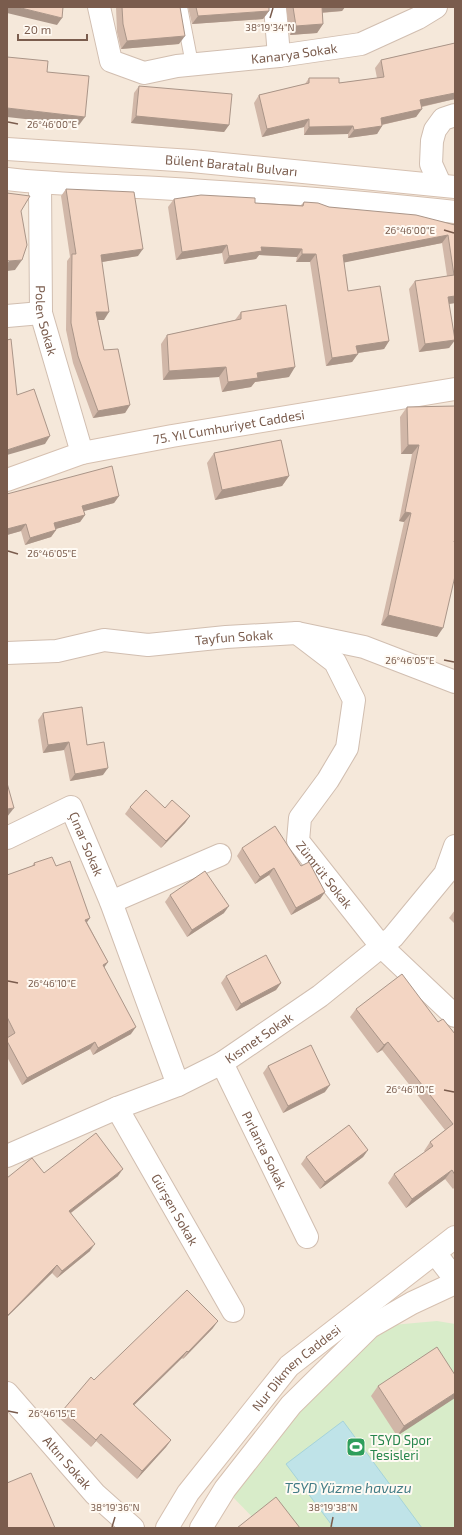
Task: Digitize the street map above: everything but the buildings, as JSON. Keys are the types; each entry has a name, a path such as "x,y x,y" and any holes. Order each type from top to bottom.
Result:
{"street":[{"name":"Kanarya Sokak","path":"99,7 111,61 144,73 192,64 279,56 361,44 418,18 436,7"},
{"path":"274,7 279,56"},
{"path":"447,185 432,164 432,141 435,130 443,119 455,115"},
{"name":"Bülent Baratalı Bulvarı","path":"7,149 192,161 447,185"},
{"name":"Bülent Baratalı Bulvarı","path":"7,179 40,183 156,188 323,199 455,212"},
{"name":"Polen Sokak","path":"40,183 41,313 82,453"},
{"path":"7,316 41,313"},
{"name":"75. Yıl Cumhuriyet Caddesi","path":"7,480 82,453 172,436 455,389"},
{"name":"Tayfun Sokak","path":"7,653 57,651 104,640 148,645 226,637 297,633 364,647 455,682"},
{"name":"Zümrüt Sokak","path":"297,633 334,662 354,700 347,748 328,780 300,818 298,841 381,946 455,1016"},
{"name":"Çınar Sokak","path":"7,838 71,807 111,902"},
{"name":"Kısmet Sokak","path":"7,1156 117,1108 178,1085 222,1063 320,996 393,937 445,874 455,846"},
{"path":"178,1085 111,902 220,855"},
{"name":"Pırlanta Sokak","path":"222,1063 307,1237"},
{"name":"Gürşen Sokak","path":"117,1108 233,1312"},
{"name":"Nur Dikmen Caddesi","path":"167,1528 188,1493 289,1366 455,1237"},
{"path":"435,1253 455,1279"},
{"name":"Nur Dikmen Caddesi","path":"201,1528 225,1489 291,1405 370,1327 412,1303 455,1283"},
{"name":"Altın Sokak","path":"7,1393 95,1494 134,1528"}],"lane":[{"path":"181,7 192,64"}],"shaded area":[{"path":"7,7 455,7 455,1528 7,1528"}],"green space":[{"name":"TSYD Spor Tesisleri","path":"437,1321 455,1324 455,1528 263,1528 225,1489 370,1327"}],"water":[{"name":"TSYD Yüzme havuzu","path":"343,1421 422,1528 334,1528 286,1464"}],"place":[{"name":"TSYD Spor Tesisleri","path":"356,1447"}]}
